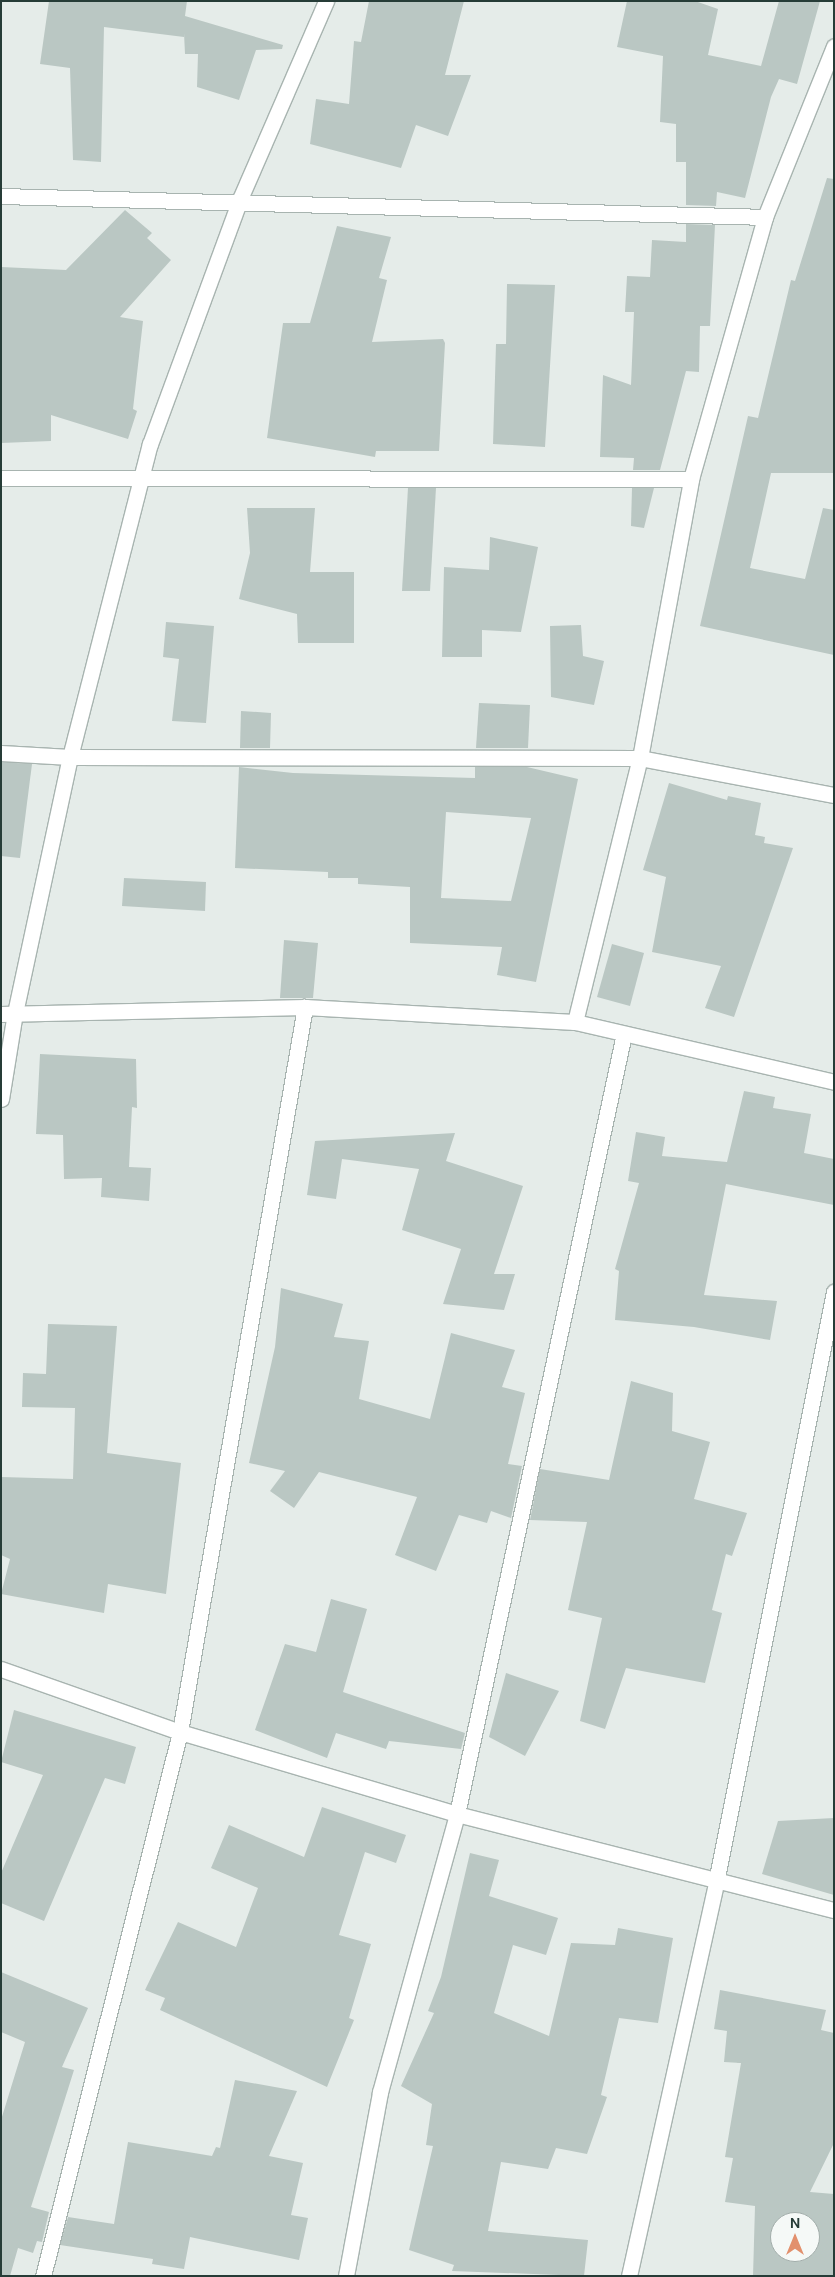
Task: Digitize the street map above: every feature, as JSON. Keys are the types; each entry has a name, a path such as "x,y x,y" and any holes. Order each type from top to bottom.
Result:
{"street":[{"path":"1,1099 8,1013 139,482 240,199 326,1"},
{"path":"575,1022 640,758 691,479 765,217 834,46"},
{"path":"1,196 240,199 765,217"},
{"path":"1,478 139,482 691,479"},
{"path":"1,753 70,757 640,758 834,795"},
{"path":"8,1013 304,1007 575,1022 834,1082"},
{"path":"43,2276 180,1732 304,1007"},
{"path":"346,2276 380,2092 457,1814 624,1034"},
{"path":"629,2276 716,1882 834,1292"},
{"path":"1,1669 180,1732 457,1814 716,1882 834,1910"}],"building":[{"path":"49,1 187,1 185,16 283,45 282,49 256,50 239,100 197,87 198,54 185,54 184,33 184,37 104,27 101,162 73,160 70,68 40,64"},
{"path":"369,1 464,1 445,75 471,75 448,136 416,125 401,168 310,144 316,99 349,104 354,41 361,42"},
{"path":"627,1 695,1 718,9 708,55 761,66 779,1 820,1 797,84 779,79 771,97 745,198 717,192 716,206 686,205 686,162 676,162 676,124 660,122 663,56 617,47"},
{"path":"827,178 834,179 834,473 771,473 750,568 805,579 823,508 834,510 834,655 700,626 748,416 758,418 791,280 795,281"},
{"path":"125,210 152,233 147,238 171,260 120,317 143,321 133,409 137,411 128,439 51,415 51,441 1,443 1,267 66,270"},
{"path":"686,224 715,225 710,326 700,326 699,372 686,371 660,470 633,470 634,458 600,457 603,375 631,385 634,312 625,312 627,276 650,277 652,240 686,242"},
{"path":"337,226 391,237 379,278 387,280 372,342 443,339 445,343 439,451 376,451 375,457 267,438 283,323 310,323"},
{"path":"507,284 555,285 545,447 493,444 496,344 506,344"},
{"path":"408,488 436,488 430,591 402,591"},
{"path":"632,488 654,488 644,528 631,526"},
{"path":"247,508 315,508 310,572 354,572 354,643 298,643 297,614 239,599 250,553"},
{"path":"490,537 538,547 521,632 482,630 482,657 442,657 444,567 489,570"},
{"path":"166,622 214,626 206,723 172,721 179,659 163,657"},
{"path":"581,625 583,656 604,661 594,705 551,697 550,626"},
{"path":"479,703 530,705 528,748 476,748"},
{"path":"241,711 271,713 270,748 240,748"},
{"path":"1,762 32,764 20,858 1,856"},
{"path":"239,767 293,773 475,778 475,767 527,767 578,779 536,982 497,975 502,947 410,943 410,887 358,884 358,878 328,878 328,872 235,868","holes":["446,812 531,818 511,901 441,898"]},
{"path":"669,783 727,800 728,796 761,803 755,835 765,837 764,843 793,848 734,1017 705,1008 721,966 652,952 666,877 643,870"},
{"path":"124,878 206,882 205,911 122,906"},
{"path":"284,940 318,943 313,998 280,998"},
{"path":"612,944 644,953 630,1006 597,997"},
{"path":"40,1054 136,1059 137,1108 132,1107 129,1167 151,1168 149,1201 101,1197 102,1178 64,1179 63,1135 36,1134"},
{"path":"744,1091 775,1097 773,1108 811,1114 804,1153 834,1159 834,1205 726,1184 704,1295 777,1301 770,1340 694,1327 615,1320 619,1271 615,1269 639,1183 628,1181 636,1132 665,1137 662,1156 727,1162"},
{"path":"455,1133 446,1161 523,1186 494,1274 515,1274 504,1310 443,1304 461,1249 402,1230 419,1169 342,1159 336,1199 307,1195 315,1141"},
{"path":"281,1288 343,1304 334,1337 369,1341 359,1399 430,1419 451,1333 515,1350 502,1387 525,1393 508,1464 522,1466 511,1518 491,1511 487,1523 459,1515 436,1571 395,1555 417,1497 319,1472 294,1508 270,1491 285,1471 249,1463 275,1347"},
{"path":"48,1324 117,1326 107,1453 181,1463 166,1594 108,1584 104,1613 1,1594 10,1559 1,1555 1,1477 73,1479 75,1408 22,1407 23,1373 46,1374"},
{"path":"631,1381 673,1393 672,1431 710,1442 694,1499 747,1513 732,1556 726,1554 712,1610 722,1613 705,1683 626,1668 605,1729 580,1721 602,1618 568,1610 587,1522 530,1520 540,1469 609,1480"},
{"path":"331,1599 367,1609 343,1692 465,1733 461,1749 389,1741 386,1749 336,1733 327,1758 255,1730 285,1644 316,1652"},
{"path":"506,1673 559,1691 525,1756 489,1737"},
{"path":"14,1710 136,1747 125,1784 105,1778 44,1921 1,1903 1,1873 43,1775 1,1762"},
{"path":"322,1807 406,1835 396,1863 365,1852 339,1935 371,1944 349,2018 354,2020 327,2087 160,2010 165,1998 145,1990 178,1922 236,1947 258,1888 211,1868 229,1825 304,1857"},
{"path":"834,1818 834,1895 762,1874 778,1821"},
{"path":"470,1853 499,1860 489,1896 558,1918 546,1955 513,1945 494,2013 549,2036 571,1943 615,1945 618,1928 673,1938 658,2023 619,2018 601,2095 607,2097 587,2154 556,2148 548,2169 501,2162 488,2231 588,2240 584,2276 452,2271 454,2265 409,2250 433,2146 426,2145 432,2104 401,2086 434,2013 428,2011 441,1977"},
{"path":"1,1972 88,2008 62,2067 74,2070 31,2207 49,2212 42,2242 37,2241 33,2253 18,2248 10,2276 1,2276 1,2120 25,2042 1,2032"},
{"path":"720,1990 826,2010 821,2030 834,2033 834,2143 810,2192 834,2194 834,2276 753,2276 755,2206 725,2202 733,2158 725,2157 741,2063 724,2062 727,2031 714,2029"},
{"path":"235,2080 297,2091 269,2156 303,2163 291,2215 308,2218 299,2260 190,2237 184,2269 152,2264 153,2259 60,2245 68,2217 114,2224 128,2142 212,2156 216,2147 220,2148"}]}
